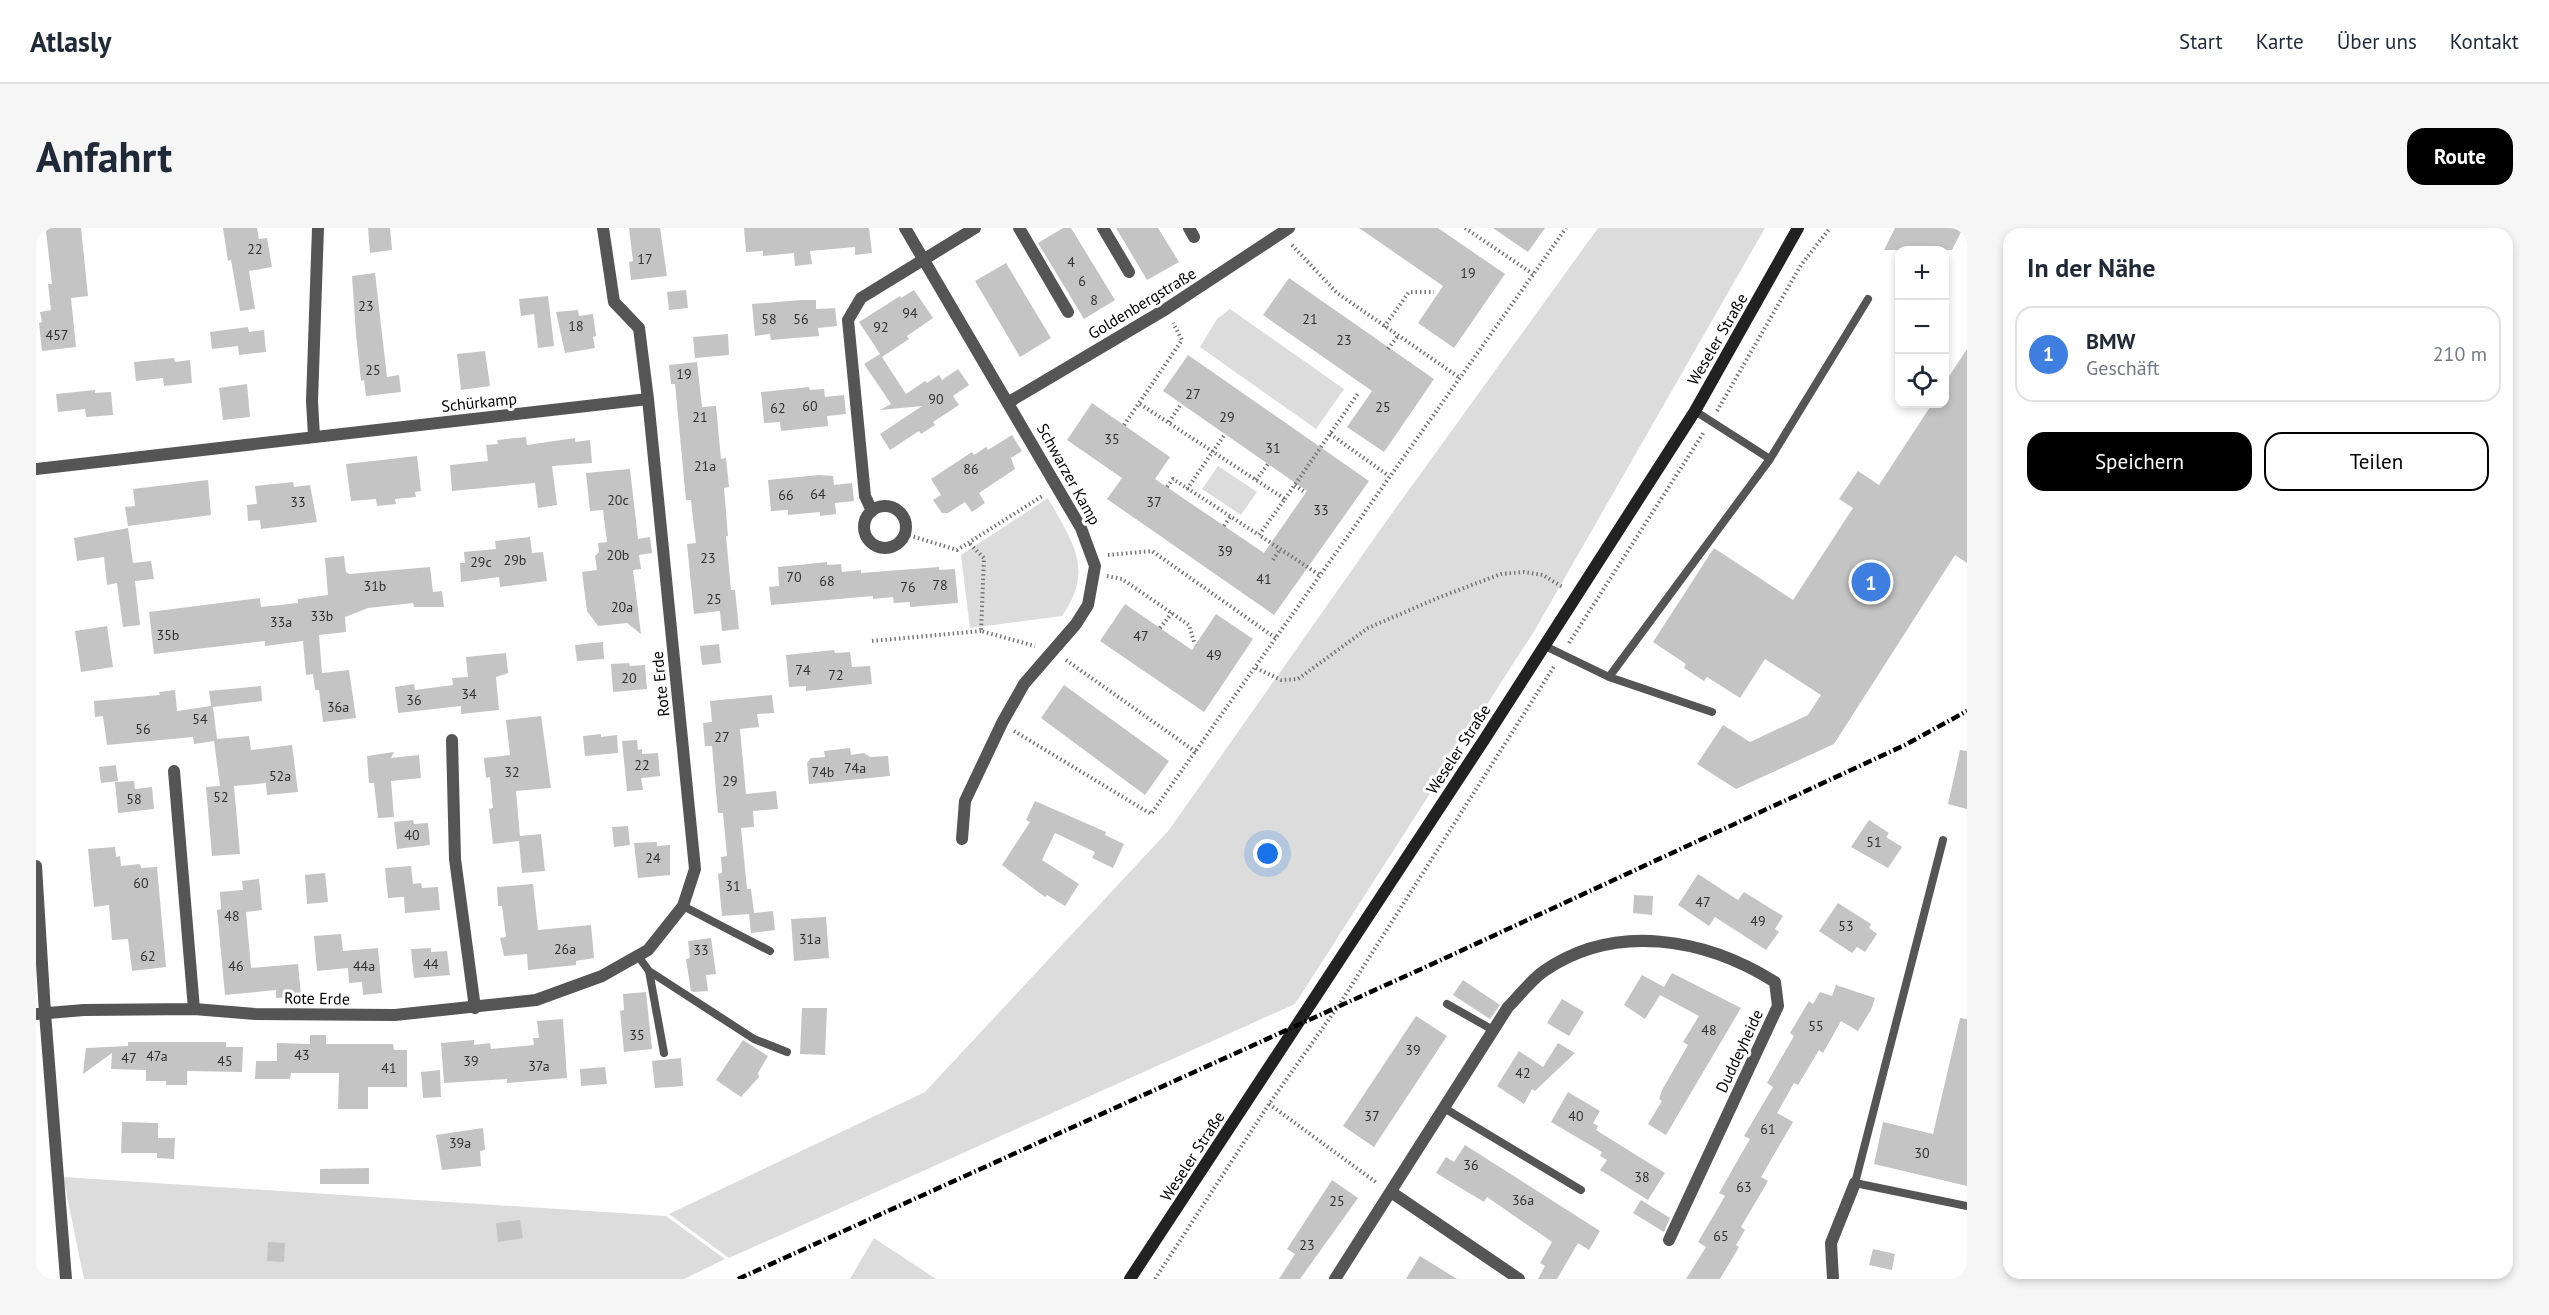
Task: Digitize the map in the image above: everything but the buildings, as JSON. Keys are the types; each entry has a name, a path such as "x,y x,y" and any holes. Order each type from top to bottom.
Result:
{"main road":[{"name":"Weseler Straße","path":"1130,1279 1545,646 1695,411 1798,228"}],"street":[{"path":"314,437 312,401 318,228"},
{"name":"Rote Erde","path":"40,1014 194,1009 255,1014 395,1015 536,1000 602,976 648,950 683,906 695,869 648,399 639,328 614,302 603,228"},
{"name":"Schwarzer Kamp","path":"905,228 1082,528 1092,556 1095,573 1088,605 1024,684 1002,723 965,801 962,839"},
{"path":"872,511 865,496 848,320 861,298 975,228"},
{"path":"1018,228 1068,312"},
{"path":"1103,228 1129,272"},
{"name":"Goldenbergstraße","path":"1009,402 1166,309 1285,231"},
{"name":"Schürkamp","path":"36,469 648,399"},
{"path":"886,506 900,512 906,526 905,534 891,548 873,544 864,530 865,519 872,511 886,506"},
{"path":"452,740 455,859 475,1008"},
{"path":"174,771 194,1009"},
{"path":"36,866 40,1014 66,1279"},
{"name":"Duddeyheide","path":"1335,1279 1508,1007 1543,972 1586,948 1631,940 1684,944 1748,965 1774,982 1778,1006 1669,1240"},
{"path":"1833,1279 1830,1243 1855,1183"},
{"path":"1391,1192 1519,1279"}],"lane":[{"path":"1609,678 1770,459 1868,299"},
{"path":"1695,411 1770,459"},
{"path":"1545,646 1609,678 1712,712"},
{"path":"1943,840 1855,1183 1967,1206"},
{"path":"683,906 770,951"},
{"path":"638,956 649,970 754,1039 787,1052"},
{"path":"649,970 664,1053"},
{"path":"1447,1004 1493,1030"},
{"path":"1444,1108 1581,1190"}],"path":[{"path":"1465,228 1533,274"},
{"path":"1002,723 1151,814 1566,228"},
{"path":"1155,1279 1269,1104 1339,1005 1711,421 1801,265 1830,228"},
{"path":"1285,231 1337,293 1397,337 1460,378"},
{"path":"1384,327 1409,292 1434,292"},
{"path":"1124,425 1182,340 1166,309"},
{"path":"1388,349 1397,337"},
{"path":"1259,535 1359,392"},
{"path":"1140,404 1285,499"},
{"path":"1169,422 1181,404"},
{"path":"1187,489 1225,434"},
{"path":"1330,434 1389,476"},
{"path":"1256,480 1268,464"},
{"path":"1167,487 1173,479 1321,576"},
{"path":"1295,484 1306,493"},
{"path":"905,534 957,550 970,544 1057,486"},
{"path":"1224,526 1230,517"},
{"path":"970,544 984,558 981,631"},
{"path":"1273,560 1280,549"},
{"path":"1092,556 1152,551 1277,639"},
{"path":"1256,668 1281,680 1298,679 1368,628 1440,597 1502,574 1524,572 1543,574 1577,596"},
{"path":"1095,573 1122,579 1190,625 1195,645"},
{"path":"1160,628 1172,613"},
{"path":"872,641 981,631 1053,651 1196,752"},
{"path":"1269,1104 1391,1192"}],"shaded area":[{"path":"1598,228 1765,228 1536,628 1295,1004 729,1258 669,1214 925,1092 1169,830 1385,523"},
{"path":"1230,309 1344,389 1316,429 1200,347 1217,319"},
{"path":"1218,466 1257,492 1241,515 1202,489"},
{"path":"1048,498 1072,542 1078,570 1077,584 1072,599 1062,616 970,628 961,555"},
{"path":"63,1177 666,1216 725,1259 684,1279 84,1279"},
{"path":"874,1238 936,1279 850,1279"}],"railway":[{"path":"738,1279 1441,960 1905,745 1967,711"}],"place":[{"name":"BMW","path":"1871,582"}]}
